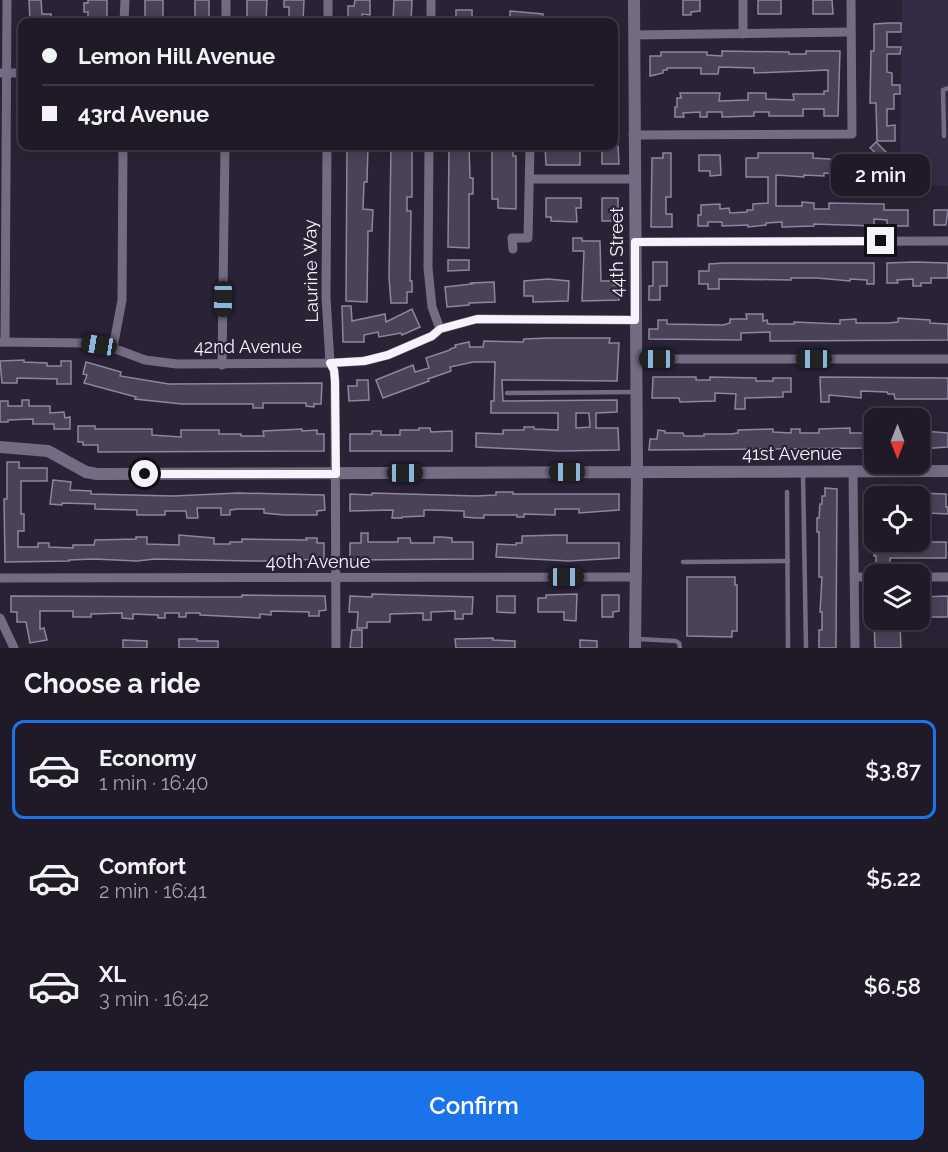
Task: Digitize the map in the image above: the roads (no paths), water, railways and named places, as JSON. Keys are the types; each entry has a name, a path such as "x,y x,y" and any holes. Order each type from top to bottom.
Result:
{"street":[{"path":"2,342 3,73 7,0"},
{"path":"124,18 125,0"},
{"path":"226,0 226,18"},
{"path":"328,0 328,18"},
{"path":"430,18 431,0"},
{"name":"44th Street","path":"634,0 635,644"},
{"path":"742,0 743,34"},
{"path":"633,135 852,134 851,0"},
{"path":"633,35 850,32"},
{"path":"113,348 122,300 123,150"},
{"path":"222,365 225,150"},
{"name":"Laurine Way","path":"327,150 326,297 330,363 334,370 335,381 336,648"},
{"path":"429,150 428,268 432,307 440,329"},
{"path":"513,249 512,238 528,238 530,150"},
{"path":"530,179 634,179"},
{"path":"635,242 948,241"},
{"name":"42nd Avenue","path":"2,342 69,342 113,348 154,362 222,365 330,363 364,361 388,355 432,336 440,329 465,321 489,318 635,320"},
{"path":"635,359 948,359"},
{"name":"41st Avenue","path":"0,447 48,452 86,472 98,474 948,471"},
{"path":"854,471 855,648"},
{"name":"40th Avenue","path":"0,578 635,577"},
{"path":"855,577 864,577"},
{"path":"930,577 948,577"},
{"path":"0,618 14,648"}],"lane":[{"path":"944,136 943,90 948,88"},
{"path":"507,393 635,392"},
{"path":"803,472 806,648"},
{"path":"787,492 788,648"},
{"path":"683,562 788,561"},
{"path":"635,644 676,640 680,643 680,648"}]}
